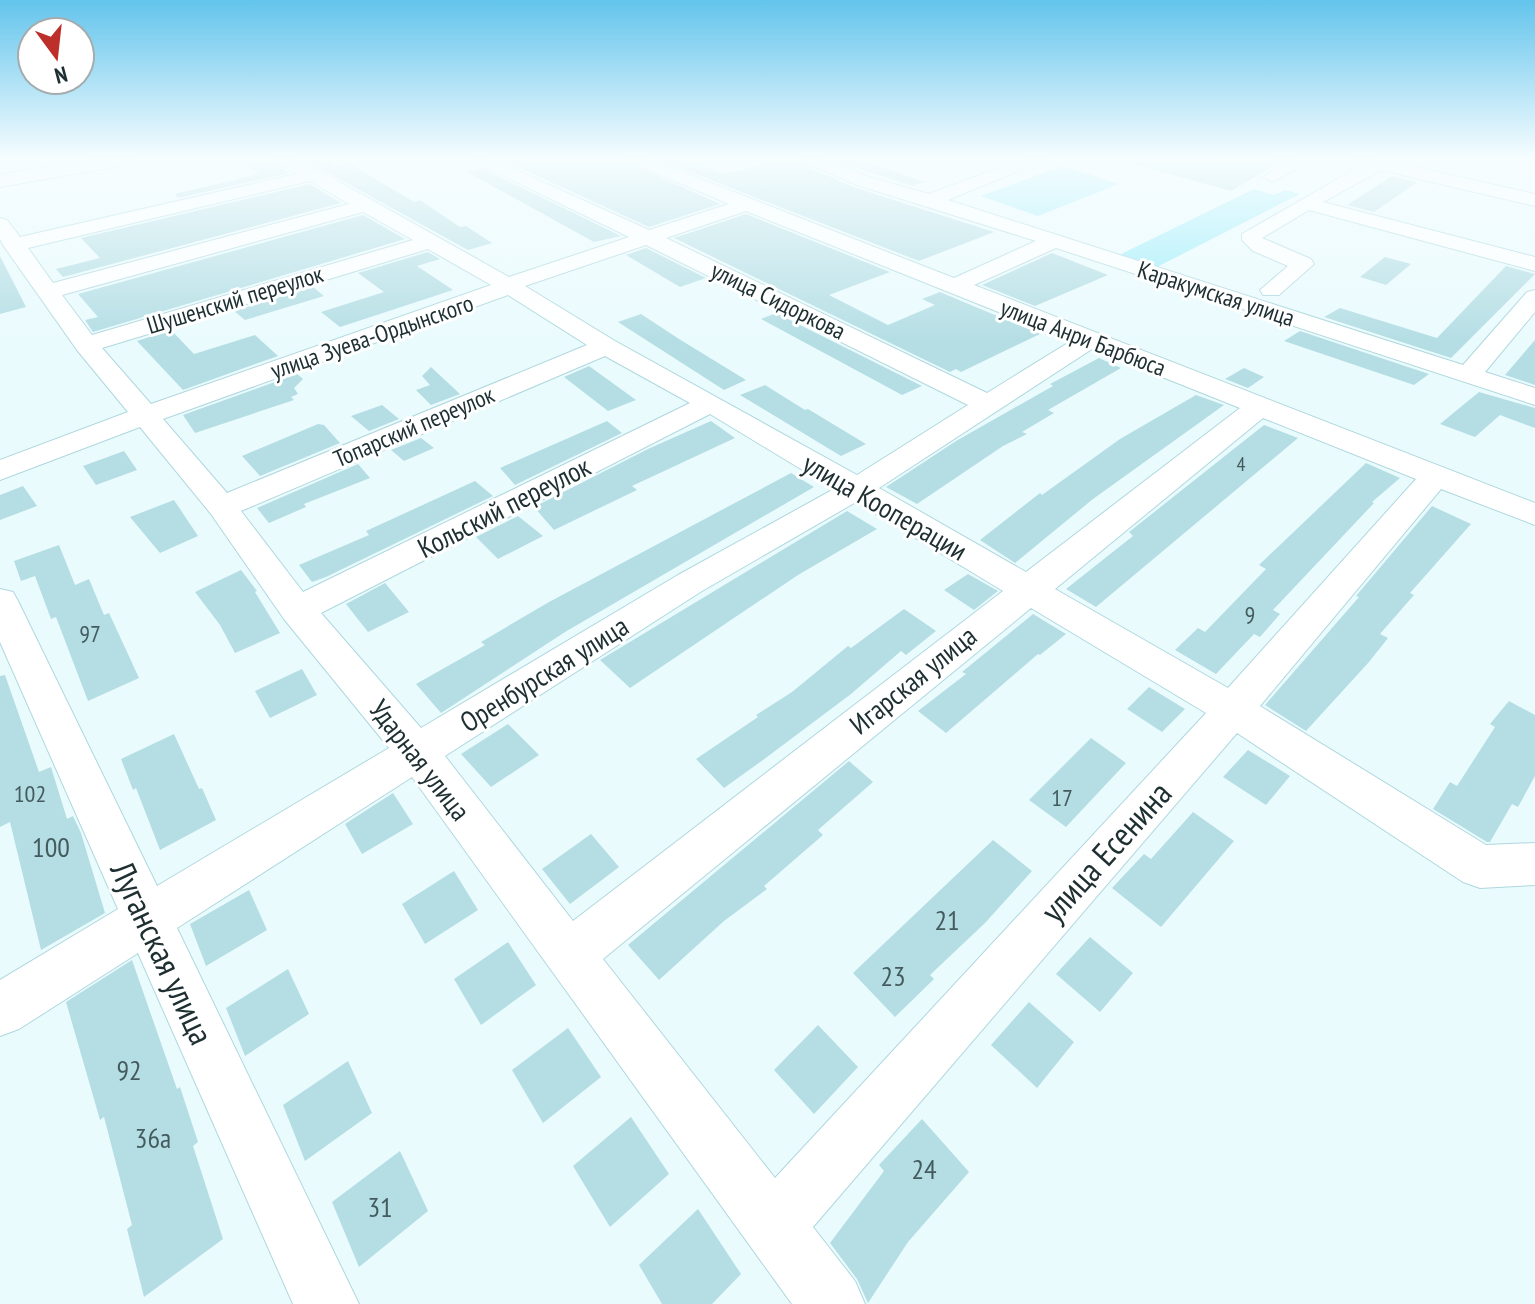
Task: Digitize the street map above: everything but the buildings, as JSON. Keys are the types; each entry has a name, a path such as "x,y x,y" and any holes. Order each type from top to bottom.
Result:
{"street":[{"path":"7,234 81,220"},
{"path":"49,291 312,220"},
{"name":"улица Кооперации","path":"392,220 1233,710 1480,867 1535,864"},
{"name":"улица Сидоркова","path":"610,220 990,405"},
{"name":"улица Зуева-Ордынского","path":"0,471 144,416 699,220"},
{"name":"улица Анри Барбюса","path":"782,220 1535,515"},
{"name":"Каракумская улица","path":"987,220 1535,397"},
{"path":"1271,290 1303,264 1260,247 1252,240 1252,234 1278,220"},
{"path":"1367,220 1535,264"},
{"path":"1386,225 1393,220"},
{"name":"Ударная улица","path":"7,234 86,345 222,507 297,610 417,752 832,1304"},
{"name":"Шушенский переулок","path":"86,345 430,242"},
{"path":"952,287 1051,242"},
{"path":"1468,376 1535,297"},
{"name":"Оренбурская улица","path":"0,1010 690,583 855,490 1089,340"},
{"name":"Топарский переулок","path":"222,507 606,346"},
{"name":"Кольский переулок","path":"297,610 711,403"},
{"name":"Игарская улица","path":"569,955 1259,407"},
{"name":"улица Есенина","path":"773,1226 1233,710 1436,476"},
{"name":"Луганская улица","path":"0,601 326,1304"}],"shaded area":[{"path":"1191,220 1249,220 1153,269 1117,256"}]}
